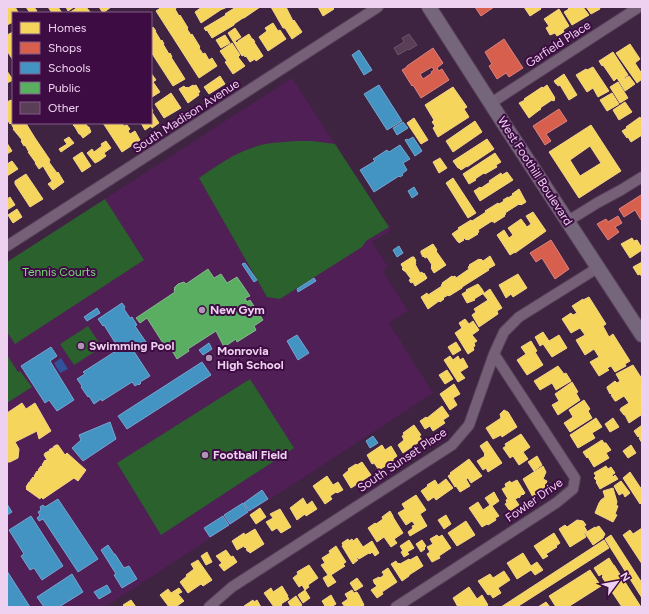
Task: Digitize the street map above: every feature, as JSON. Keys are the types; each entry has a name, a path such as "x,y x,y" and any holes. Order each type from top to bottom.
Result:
{"main road":[{"name":"West Foothill Boulevard","path":"429,7 642,335"}],"street":[{"name":"South Madison Avenue","path":"7,246 378,7"},
{"name":"Garfield Place","path":"491,103 639,7"},
{"path":"568,221 642,177"},
{"name":"South Sunset Place","path":"213,605 232,587 452,445 469,424 494,354 504,332 518,317 599,267"},
{"name":"Fowler Drive","path":"396,607 549,507 573,489 575,478 494,354"}],"shaded area":[{"name":"Monrovia High School","path":"292,78 391,230 372,242 388,267 383,271 408,311 389,323 433,393 105,607 7,607 7,262"}],"green space":[{"path":"297,141 335,144 389,227 366,241 362,247 280,299 267,297 199,178 222,162 247,149 270,143"},
{"name":"Tennis Courts","path":"105,199 144,260 15,344 7,332 7,262"},
{"name":"Swimming Pool","path":"88,326 102,347 74,365 60,344"},
{"path":"7,355 18,372 20,371 32,387 7,403"},
{"name":"Football Field","path":"250,379 294,448 161,535 117,463"}],"water":[{"path":"61,358 68,369 60,373 54,363"}],"building: Homes":[{"path":"7,7 15,7 18,12 12,12 12,22 7,25"},
{"path":"26,7 34,7 37,11 35,12 29,12"},
{"path":"48,7 58,7 61,12 51,12"},
{"path":"66,7 74,7 68,11"},
{"path":"78,7 86,7 90,12 70,12"},
{"path":"99,7 111,7 104,12 102,12"},
{"path":"162,7 175,7 203,54 205,53 209,60 212,58 217,66 199,78 156,11"},
{"path":"202,7 227,7 201,23 195,12"},
{"path":"236,7 260,7 212,38 204,28 226,15 225,14"},
{"path":"271,7 286,7 293,21 294,20 302,32 292,39 285,28 283,28"},
{"path":"318,7 332,7 334,9 323,16"},
{"path":"524,7 540,7 541,9 530,16"},
{"path":"567,7 583,7 589,15 572,25 564,12 569,9"},
{"path":"586,7 599,7 600,9 591,14"},
{"path":"559,9 569,26 563,30 564,32 557,36 555,33 550,35 546,28 549,26 544,19"},
{"path":"273,23 286,39 268,51 259,37 267,31 265,28"},
{"path":"153,27 185,79 173,86 152,54"},
{"path":"235,28 241,37 235,41 237,43 249,34 263,56 256,61 255,59 250,62 246,56 242,56 228,33"},
{"path":"12,32 12,58 7,51 7,35"},
{"path":"225,35 230,43 221,48 216,40"},
{"path":"232,43 240,55 238,57 245,66 233,74 220,51"},
{"path":"630,44 640,59 635,63 642,74 642,79 637,83 616,53"},
{"path":"613,52 628,75 624,79 629,76 635,84 625,91 617,78 614,81 599,61"},
{"path":"593,67 609,91 598,97 593,88 587,92 576,75"},
{"path":"7,71 12,80 7,83"},
{"path":"152,74 156,80 152,82"},
{"path":"564,74 577,95 569,100 560,85 558,86 554,81"},
{"path":"220,76 225,84 209,94 204,87"},
{"path":"152,82 160,92 152,97"},
{"path":"618,82 628,98 620,103 610,87"},
{"path":"196,85 200,92 198,93 199,95 188,103 179,89 184,86 188,88"},
{"path":"547,85 555,100 552,100 540,108 541,109 529,118 519,103"},
{"path":"453,87 467,107 464,109 469,117 438,137 433,128 435,126 432,122 434,120 425,105"},
{"path":"171,93 181,108 164,118 155,104"},
{"path":"612,93 619,104 607,111 600,100"},
{"path":"12,101 12,124 27,124 50,160 49,162 64,182 53,190 48,184 52,181 43,166 39,169 25,145 24,146 21,141 22,140 7,119 7,102"},
{"path":"625,102 632,112 619,120 613,110"},
{"path":"152,112 159,123 152,128 151,126 145,130 142,124 152,124"},
{"path":"640,117 642,121 642,135 631,142 622,131"},
{"path":"414,118 428,140 421,144 407,123"},
{"path":"475,121 482,132 453,152 446,141"},
{"path":"86,124 91,132 83,138 73,125"},
{"path":"104,124 123,124 124,126 127,125 130,129 128,131 130,134 135,131 140,140 122,152"},
{"path":"591,125 621,171 579,198 549,152","holes":["590,146 601,163 580,176 570,160"]},
{"path":"69,137 74,143 61,152 59,149 67,144 64,140"},
{"path":"487,139 494,149 467,167 461,170 458,168 453,161"},
{"path":"106,141 111,148 104,153 106,156 95,163 87,153 92,149 94,152"},
{"path":"7,143 12,151 7,154"},
{"path":"82,152 91,166 82,172 73,158"},
{"path":"495,153 501,162 496,165 497,167 485,174 484,173 469,184 463,174"},
{"path":"440,158 447,168 439,173 433,162"},
{"path":"12,161 18,169 7,176 7,164"},
{"path":"507,172 513,180 480,201 474,191 490,182 489,181 501,173 502,175"},
{"path":"26,174 43,199 30,207 15,184 15,181"},
{"path":"453,178 476,213 468,218 446,183"},
{"path":"519,189 526,202 521,205 519,204 505,213 505,216 494,223 494,221 492,221 478,230 478,234 468,240 465,238 459,243 458,242 452,234 459,229 458,228 471,220 472,221 498,203 499,204 504,201 503,200 513,195 512,194"},
{"path":"10,197 15,205 7,210 7,199"},
{"path":"17,209 22,217 13,223 8,215"},
{"path":"533,212 546,231 510,255 497,235 504,230 509,238 513,235 508,228 521,219 527,227 531,224 526,216"},
{"path":"632,238 634,241 637,240 642,250 630,258 621,244"},
{"path":"433,244 446,265 434,273 431,268 432,265 427,257 423,257 421,253 421,251"},
{"path":"490,256 495,265 428,309 421,297 427,293 428,295 442,286 442,283 452,276 455,276 456,278 469,269 469,265 479,259 483,261"},
{"path":"414,257 416,261 415,264 420,273 424,273 427,278 415,286 413,282 411,283 409,280 411,279 402,269 401,264"},
{"path":"642,262 642,277 640,274 638,275 633,267"},
{"path":"518,274 527,288 513,297 511,294 506,298 499,285"},
{"path":"478,284 484,293 474,299 475,300 467,303 462,294 467,291 466,290"},
{"path":"490,289 502,308 497,311 498,314 479,327 472,315 476,312 474,309 488,300 483,294"},
{"path":"589,297 606,324 603,326 609,337 613,334 630,361 625,364 626,366 615,372 611,366 607,368 609,370 599,376 590,362 599,357 594,349 585,355 576,340 585,335 580,328 571,333 562,319 571,313 573,315 577,313 572,306"},
{"path":"465,319 469,324 473,321 479,330 472,335 477,341 474,343 474,350 468,354 455,333 462,328 459,323"},
{"path":"543,332 549,341 559,335 567,348 552,357 543,344 540,346 535,337"},
{"path":"531,341 537,351 535,352 543,365 527,375 517,360 526,354 521,347"},
{"path":"456,342 461,350 453,355 448,347"},
{"path":"450,356 453,360 458,356 460,360 463,358 468,367 460,372 465,378 458,382 444,360"},
{"path":"633,365 642,379 642,416 641,415 629,423 625,415 620,410 629,403 624,396 615,401 607,387 615,381 617,383 620,381 616,374"},
{"path":"558,366 564,374 566,373 571,381 556,390 552,383 540,390 534,381"},
{"path":"447,370 453,379 445,384 439,375"},
{"path":"572,382 578,392 576,393 580,400 558,415 552,405 559,401 555,394"},
{"path":"454,384 460,394 453,398 457,405 450,410 440,394"},
{"path":"584,400 590,409 588,411 592,418 570,432 564,423 573,417 569,410"},
{"path":"22,403 26,409 35,403 51,431 39,439 37,431 15,442 19,449 18,458 7,462 7,413"},
{"path":"442,406 449,416 443,420 445,423 433,431 430,426 425,429 420,421 426,417 427,418"},
{"path":"504,410 508,412 517,427 502,437 501,435 493,439 486,428 501,418 500,414"},
{"path":"596,418 602,427 592,433 595,438 578,448 570,435"},
{"path":"613,418 619,427 610,432 605,424"},
{"path":"414,425 421,435 419,436 422,440 403,453 398,445 404,440 402,436 404,435 403,433"},
{"path":"642,425 642,443 639,436 638,437 634,431"},
{"path":"521,434 530,447 523,452 528,459 519,465 513,456 510,458 503,448 506,446 505,444"},
{"path":"602,440 611,450 606,453 609,458 594,467 583,452"},
{"path":"487,441 502,463 488,472 486,468 483,470 477,461 485,456 480,446"},
{"path":"58,445 65,455 67,453 86,470 78,481 74,478 43,499 41,497 40,499 26,489 26,487 29,482 31,482 30,481 33,477 35,477 34,476 37,471 39,471 38,470 41,466 43,466 42,465 45,460 47,460 44,455 45,453 54,448 55,447 53,447"},
{"path":"382,445 385,450 391,446 397,456 393,459 393,461 379,470 374,463 372,464 367,455"},
{"path":"631,445 636,453 628,458 623,451"},
{"path":"537,456 542,465 534,471 528,462"},
{"path":"469,459 482,476 471,483 468,478 466,479 470,486 460,492 448,476"},
{"path":"362,462 371,475 351,488 343,475 349,470 348,469"},
{"path":"543,466 546,472 543,479 547,481 544,489 541,488 539,490 541,492 533,497 523,479"},
{"path":"606,466 608,469 611,467 615,473 612,475 613,477 615,475 618,479 600,489 594,478 596,476 594,473"},
{"path":"630,472 642,490 642,502 640,504 623,478"},
{"path":"327,476 333,485 338,482 343,490 330,496 332,499 325,504 313,486"},
{"path":"446,479 453,488 436,500 434,497 428,501 421,491 435,480 438,485"},
{"path":"517,480 525,493 519,498 515,499 519,505 510,511 505,504 507,503 506,500 508,499 502,489 506,487 505,484 510,481 511,483"},
{"path":"621,481 630,493 625,497 623,493 619,495 614,486"},
{"path":"613,488 617,502 616,505 618,506 615,514 617,515 613,522 595,513 599,503 605,497 603,491"},
{"path":"494,492 499,501 492,506 499,516 495,518 496,520 482,527 469,508 478,502 483,510 490,505 485,498"},
{"path":"416,495 426,510 420,514 427,526 410,536 408,532 413,528 412,526 415,525 412,521 406,525 398,513 405,509 402,504"},
{"path":"303,498 307,505 312,501 317,509 306,516 305,514 297,520 290,508"},
{"path":"260,508 266,517 256,524 250,515"},
{"path":"280,509 291,527 281,533 277,528 272,531 266,522 273,518 270,514"},
{"path":"390,511 403,533 394,539 397,543 391,547 384,537 377,542 368,528 383,519 382,517"},
{"path":"446,515 451,524 444,529 438,520"},
{"path":"577,520 583,521 586,525 584,526 587,531 584,533 586,537 570,547 559,529 565,525 567,527"},
{"path":"466,521 475,535 457,546 448,533"},
{"path":"599,526 605,534 603,538 593,545 585,533"},
{"path":"642,528 642,564 623,535 630,530 633,534"},
{"path":"255,529 264,544 250,553 244,546 237,550 232,541 244,533 245,535"},
{"path":"554,533 560,543 556,546 557,547 546,554 548,556 543,559 534,546"},
{"path":"437,535 439,537 442,535 451,548 439,556 440,558 432,562 427,554 430,552 427,547 433,544 430,539"},
{"path":"611,535 642,583 642,598 605,539"},
{"path":"357,538 363,547 372,541 379,553 375,556 372,552 359,559 356,557 358,560 353,564 342,546 342,543 348,539 349,541 352,539 353,541"},
{"path":"409,540 414,548 407,552 409,554 404,557 400,546"},
{"path":"422,540 426,546 421,552 416,544"},
{"path":"604,540 609,548 517,607 501,607"},
{"path":"336,546 346,562 343,564 345,566 331,575 336,582 328,587 323,578 328,575 321,565 325,563 322,558 330,553 329,551"},
{"path":"226,550 237,562 224,571 219,565 222,563 216,556"},
{"path":"207,552 212,562 206,565 201,556"},
{"path":"523,553 531,566 537,562 543,570 535,575 531,570 517,579 507,563"},
{"path":"417,556 423,566 402,581 391,564 396,561 400,564"},
{"path":"609,558 641,607 622,607 602,577 602,574 599,576 594,568"},
{"path":"198,560 212,580 203,586 201,584 188,593 180,582 194,569 191,564"},
{"path":"309,565 318,578 308,585 309,587 305,590 302,585 299,587 293,578 298,574 297,572"},
{"path":"388,568 397,582 382,592 383,594 377,598 371,590 377,586 373,580 384,575 382,572"},
{"path":"590,570 601,586 568,607 556,607 549,596"},
{"path":"504,571 510,580 498,588 501,593 493,598 490,594 488,595 478,581 490,574 493,578"},
{"path":"357,578 363,586 355,591 350,583"},
{"path":"282,586 289,599 279,607 274,607 264,593 271,588 273,592"},
{"path":"469,587 477,599 482,595 488,605 485,607 468,607 467,605 464,607 458,607 453,598"},
{"path":"179,588 182,592 178,594 184,601 177,606 178,607 169,607 160,595 168,589 171,593"},
{"path":"305,590 310,598 303,603 298,595"},
{"path":"352,590 354,593 357,592 359,595 364,605 362,607 345,607 342,603 348,599 345,594"},
{"path":"331,595 336,604 331,607 325,607 322,601"},
{"path":"296,596 302,605 299,607 291,607 288,602"},
{"path":"131,600 136,607 125,607 123,605"},
{"path":"253,600 254,602 257,600 261,607 244,607 244,606"},
{"path":"546,602 550,607 538,607"}],"building: Shops":[{"path":"475,7 494,7 481,16"},
{"path":"504,39 523,68 509,77 506,73 497,79 489,66 492,64 485,52"},
{"path":"433,48 443,63 437,68 439,71 442,69 449,80 421,98 402,70","holes":["432,67 434,70 423,79 420,74"]},
{"path":"559,109 567,121 546,134 551,141 545,145 533,126"},
{"path":"641,195 642,220 635,210 624,217 619,209"},
{"path":"618,216 622,223 615,227 619,232 608,240 597,224 606,219 608,222"},
{"path":"551,240 569,269 555,279 542,258 536,262 530,253"}],"building: Schools":[{"path":"359,50 372,70 364,75 352,55"},
{"path":"379,85 402,121 387,130 364,94"},
{"path":"403,122 408,128 397,135 393,128"},
{"path":"413,137 422,151 415,156 405,140"},
{"path":"400,145 410,159 403,163 407,170 400,177 399,176 374,192 360,170 375,161 373,159 387,150 389,152"},
{"path":"414,187 418,194 412,198 408,191"},
{"path":"399,246 403,253 397,257 393,250"},
{"path":"245,263 257,280 254,282 242,264"},
{"path":"314,278 316,281 298,292 297,289"},
{"path":"122,303 125,307 124,309 130,318 132,317 137,325 135,326 146,342 133,350 150,376 140,382 141,383 139,385 138,384 135,386 132,382 102,401 101,399 94,404 77,379 85,374 83,372 119,349 104,325 103,326 98,319"},
{"path":"97,308 100,313 87,321 84,317"},
{"path":"297,335 309,353 298,360 287,341"},
{"path":"209,343 212,349 203,355 199,350"},
{"path":"51,347 57,356 50,361 74,400 57,411 49,400 45,403 21,366"},
{"path":"202,362 211,375 127,429 118,416"},
{"path":"110,422 116,439 83,461 72,448 81,440 79,435"},
{"path":"373,436 378,443 370,448 366,441"},
{"path":"262,490 268,499 249,511 244,503"},
{"path":"58,499 98,559 78,572 43,519 39,521 37,518 40,515 38,512 41,510 40,507 43,505 45,507"},
{"path":"243,503 248,512 230,524 224,515"},
{"path":"7,504 12,512 7,515"},
{"path":"31,516 63,566 42,580 34,568 30,570 21,556 24,554 9,530"},
{"path":"223,516 229,525 210,537 204,528"},
{"path":"108,545 124,568 129,566 137,579 122,588 114,575 116,574 101,550"},
{"path":"7,571 30,607 7,607"},
{"path":"72,574 83,592 59,607 44,607 37,597"},
{"path":"107,585 111,592 99,599 94,592"}],"building: Public":[{"name":"New Gym","path":"208,269 214,278 221,274 227,283 237,277 250,296 245,298 247,302 250,300 263,320 254,326 256,330 237,342 236,339 224,347 216,331 188,349 189,351 177,359 171,349 168,351 147,318 140,323 136,318 175,292 174,288 178,284 184,282 186,284"}],"building: Other":[{"path":"409,34 417,45 398,55 394,48 404,42 402,38"}],"place":[{"name":"New Gym","path":"202,310"},
{"name":"Swimming Pool","path":"81,346"},
{"name":"Monrovia High School","path":"209,358"},
{"name":"Football Field","path":"205,455"}]}
